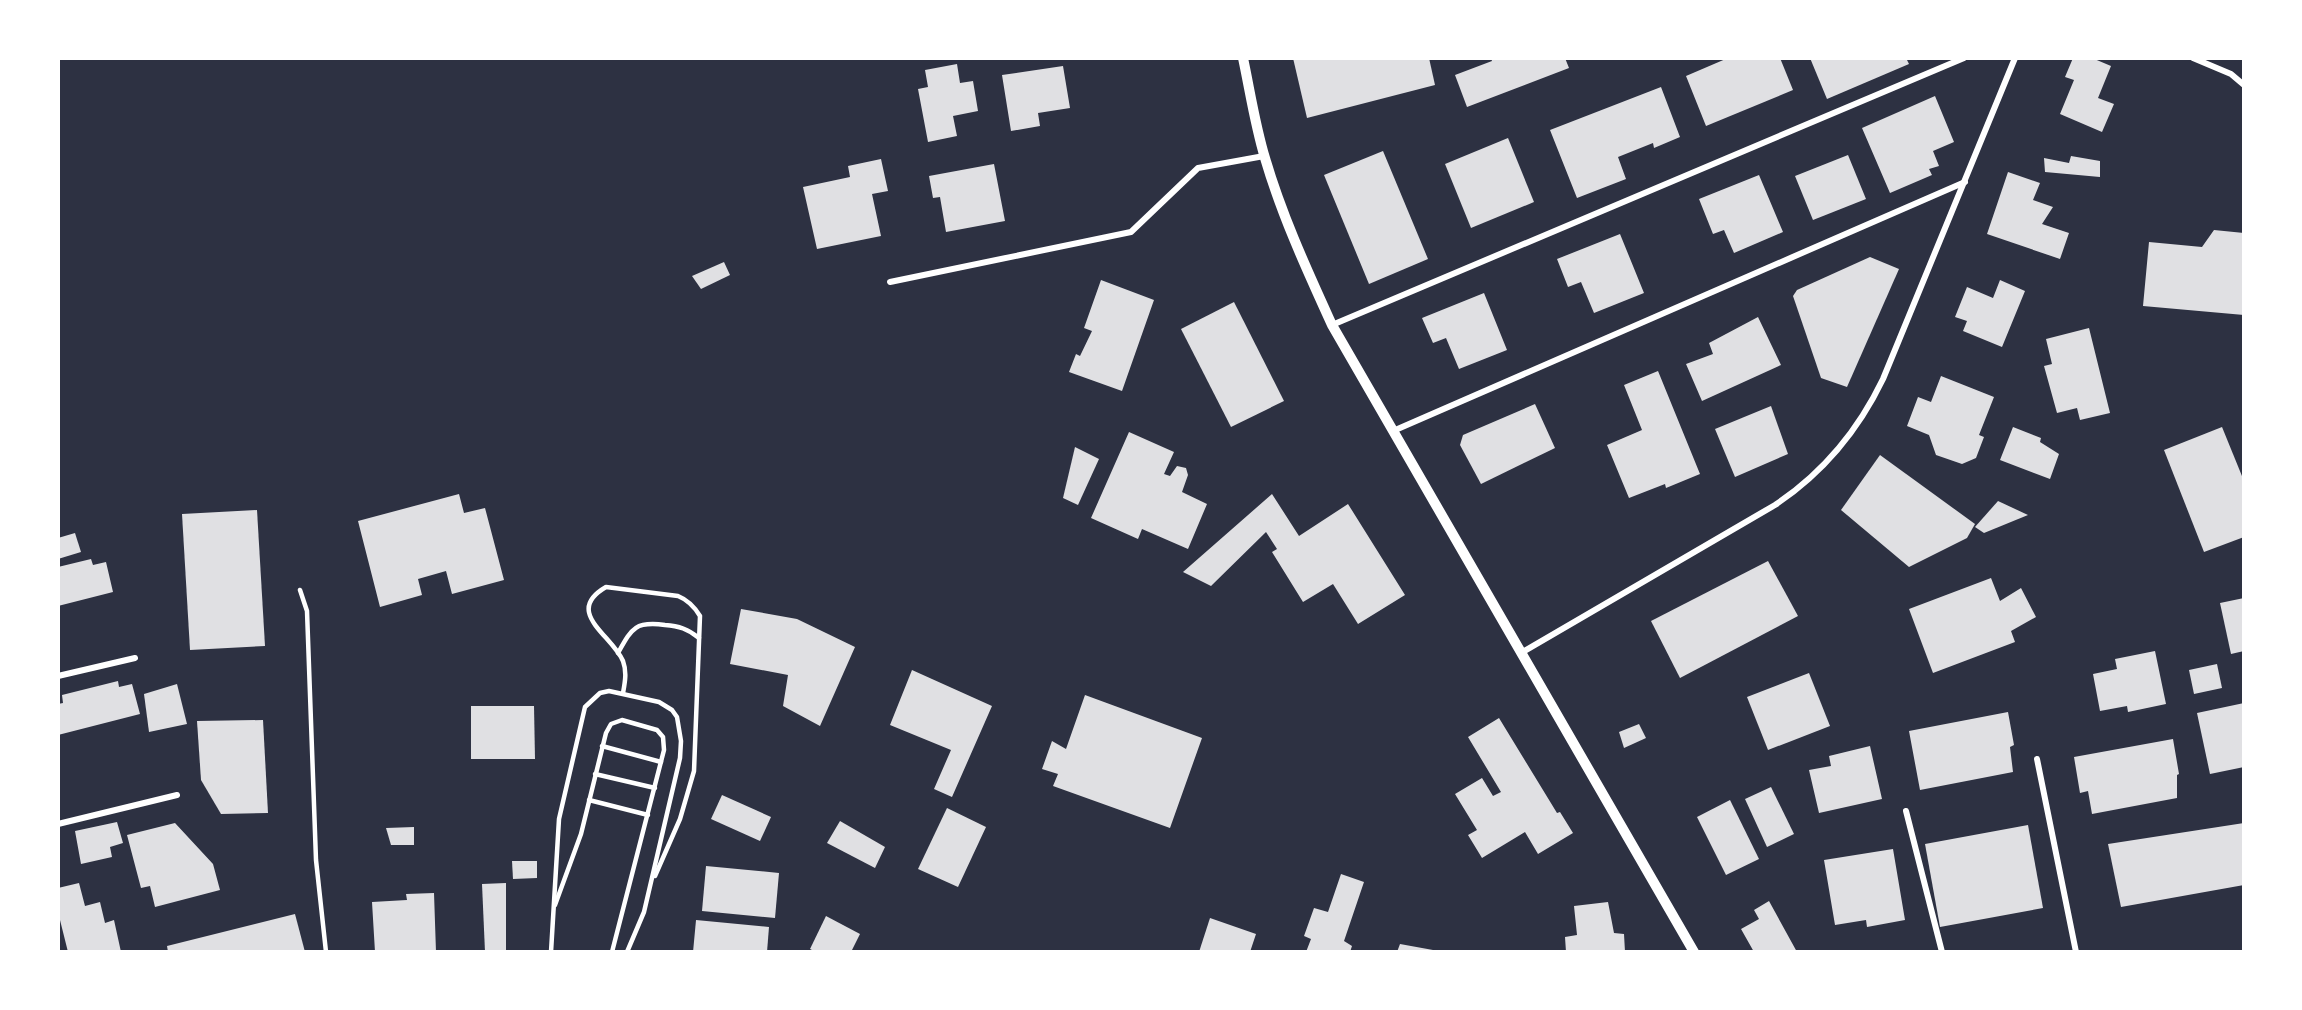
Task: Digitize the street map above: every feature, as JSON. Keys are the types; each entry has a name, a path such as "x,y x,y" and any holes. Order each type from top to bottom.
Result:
{"street":[{"path":"1243,58 1264,156 1294,243 1332,324 1694,951"},
{"path":"1332,324 1964,58"},
{"path":"1521,653 1776,505 1820,470 1850,435 1871,404 2015,58"},
{"path":"2193,58 2231,74 2244,86"},
{"path":"890,282 1131,232 1198,168 1264,156"},
{"path":"1393,431 1965,182"},
{"path":"58,676 135,658"},
{"path":"2037,759 2076,951"},
{"path":"58,824 177,795"},
{"path":"1906,811 1942,951"}],"lane":[{"path":"623,693 626,676 623,662 590,620 588,609 591,600 597,592 606,587 678,596 685,599 700,616 694,771 680,819 650,887"},
{"path":"300,590 307,611 316,860 326,951"},
{"path":"618,653 636,627 646,622 682,627 699,638"},
{"path":"551,951 559,819 585,707 600,693 609,691 659,702 672,710 680,727 680,758 650,887 644,912 627,951"},
{"path":"553,910 580,834 606,733 612,724 622,720 657,730 663,737 664,750 612,951"},
{"path":"602,746 661,762"},
{"path":"595,774 655,788"},
{"path":"589,800 648,815"}],"building":[{"path":"1293,58 1429,58 1435,85 1307,118"},
{"path":"1491,58 1565,58 1569,68 1467,107 1455,75 1492,61"},
{"path":"1728,58 1780,58 1793,90 1706,126 1686,76"},
{"path":"1810,58 1906,58 1909,64 1827,99"},
{"path":"2073,58 2092,58 2111,66 2098,98 2114,104 2102,132 2060,114 2074,80 2065,77"},
{"path":"957,64 960,83 973,81 978,111 953,116 957,136 928,142 918,89 928,87 925,70"},
{"path":"1063,66 1070,108 1038,113 1040,126 1011,131 1002,75"},
{"path":"1661,87 1680,137 1654,148 1653,143 1618,157 1626,179 1577,198 1550,130"},
{"path":"1935,96 1954,142 1933,151 1939,166 1929,169 1932,175 1890,193 1862,128"},
{"path":"1508,138 1534,202 1471,228 1445,164"},
{"path":"1383,151 1428,259 1369,284 1324,175"},
{"path":"1848,155 1866,199 1813,220 1795,176"},
{"path":"2071,156 2100,161 2100,177 2045,172 2044,158 2069,163"},
{"path":"881,159 888,191 872,194 881,236 817,249 803,187 850,177 848,166"},
{"path":"994,164 1005,221 946,232 940,197 933,198 929,176"},
{"path":"2008,172 2040,183 2033,200 2053,207 2042,224 2069,233 2060,259 1987,234"},
{"path":"1759,175 1783,232 1734,253 1724,230 1713,234 1699,199"},
{"path":"2214,230 2244,233 2244,315 2143,306 2149,242 2202,247"},
{"path":"1620,234 1644,293 1594,313 1581,282 1568,287 1557,259"},
{"path":"1870,257 1899,269 1847,387 1821,378 1793,296 1797,290"},
{"path":"724,262 730,275 701,289 692,276"},
{"path":"1101,280 1154,300 1122,391 1069,372 1076,354 1080,356 1092,331 1084,328"},
{"path":"2000,280 2025,291 2002,347 1963,331 1967,321 1955,317 1967,287 1993,298"},
{"path":"1484,293 1507,350 1459,369 1446,338 1433,343 1422,318"},
{"path":"1234,302 1284,401 1231,427 1181,329"},
{"path":"1758,317 1781,365 1702,401 1686,364 1713,354 1709,343"},
{"path":"2089,328 2110,413 2080,420 2077,408 2057,413 2044,366 2052,364 2046,339"},
{"path":"1658,371 1700,474 1666,488 1665,484 1629,498 1607,445 1642,430 1624,385"},
{"path":"1941,376 1994,397 1979,435 1984,437 1976,458 1962,464 1936,455 1929,435 1907,426 1918,397 1931,402"},
{"path":"1535,404 1555,448 1481,484 1460,445 1463,435"},
{"path":"1771,406 1788,454 1735,477 1715,429"},
{"path":"2013,427 2041,438 2040,442 2059,454 2050,479 2000,460"},
{"path":"2222,427 2244,481 2244,537 2204,552 2164,450"},
{"path":"1129,432 1174,452 1164,474 1170,476 1177,466 1186,468 1188,475 1182,492 1207,504 1188,549 1142,529 1138,539 1091,518"},
{"path":"1075,447 1099,459 1078,505 1063,498"},
{"path":"1880,455 1975,524 1967,538 1909,567 1841,510"},
{"path":"459,494 464,513 485,508 504,580 452,594 446,571 418,579 422,595 380,607 358,521"},
{"path":"1272,494 1299,536 1348,504 1405,595 1358,624 1333,584 1303,602 1272,552 1277,549 1266,532 1211,586 1183,572"},
{"path":"1998,501 2028,515 1984,533 1975,527"},
{"path":"257,510 265,646 190,650 182,514"},
{"path":"75,533 81,552 58,559 58,538"},
{"path":"91,559 93,565 106,562 113,592 58,606 58,567"},
{"path":"1768,561 1798,616 1680,678 1651,621"},
{"path":"1991,578 2000,601 2021,588 2036,617 2011,631 2015,642 1933,673 1909,609"},
{"path":"2244,598 2244,651 2231,654 2220,603"},
{"path":"741,609 797,619 855,647 820,726 783,706 788,675 730,664"},
{"path":"2155,651 2166,704 2128,712 2127,706 2100,711 2093,674 2117,669 2115,659"},
{"path":"2217,664 2222,688 2194,694 2189,670"},
{"path":"912,670 992,706 952,797 934,789 951,750 890,725"},
{"path":"1809,673 1830,726 1768,750 1747,697"},
{"path":"118,681 119,687 132,684 140,714 58,735 58,704 63,703 62,695"},
{"path":"177,684 187,724 149,732 144,694"},
{"path":"1085,695 1202,738 1170,828 1053,786 1058,774 1042,769 1052,741 1066,749"},
{"path":"2244,703 2244,767 2210,774 2197,713"},
{"path":"471,706 534,706 535,759 471,759"},
{"path":"2008,712 2014,745 2010,747 2013,772 1920,790 1909,731"},
{"path":"1499,718 1557,813 1560,812 1573,833 1538,854 1525,832 1482,858 1468,835 1477,830 1455,794 1482,778 1493,796 1501,792 1468,737"},
{"path":"263,720 268,813 221,814 201,780 197,721"},
{"path":"1639,724 1646,738 1624,748 1619,732"},
{"path":"2173,739 2179,774 2177,775 2177,798 2092,814 2088,791 2080,793 2074,757"},
{"path":"1870,746 1882,799 1819,813 1809,770 1831,766 1829,756"},
{"path":"1771,787 1794,834 1767,847 1745,799"},
{"path":"722,795 771,817 760,841 711,819"},
{"path":"1730,800 1759,859 1726,875 1697,817"},
{"path":"947,808 986,827 958,887 918,869"},
{"path":"840,821 885,847 875,868 827,843"},
{"path":"117,822 123,843 110,847 112,857 81,864 75,831"},
{"path":"175,823 213,864 220,890 155,907 150,886 141,888 127,835"},
{"path":"2244,823 2244,885 2121,907 2108,844"},
{"path":"2028,825 2043,908 1940,927 1925,844"},
{"path":"414,827 414,845 391,845 386,828"},
{"path":"1893,849 1905,920 1867,927 1866,920 1835,925 1824,860"},
{"path":"512,861 537,861 537,878 513,879"},
{"path":"706,866 779,873 775,918 702,911"},
{"path":"1341,874 1364,882 1344,941 1352,946 1350,952 1306,952 1311,939 1304,936 1314,908 1328,912"},
{"path":"79,883 85,906 100,902 105,923 114,920 121,952 68,952 58,912 58,888"},
{"path":"506,883 506,952 485,952 482,884"},
{"path":"434,893 436,952 375,952 372,902 407,900 406,894"},
{"path":"1769,901 1797,952 1754,952 1741,929 1759,919 1754,910"},
{"path":"1608,902 1614,933 1624,934 1625,952 1566,952 1565,937 1577,935 1574,906"},
{"path":"295,914 305,952 168,952 167,946"},
{"path":"826,916 860,934 851,952 816,952 810,949"},
{"path":"1210,918 1256,934 1250,952 1199,952"},
{"path":"696,920 769,927 767,952 693,952"},
{"path":"1400,944 1433,950 1433,952 1397,952"}]}
